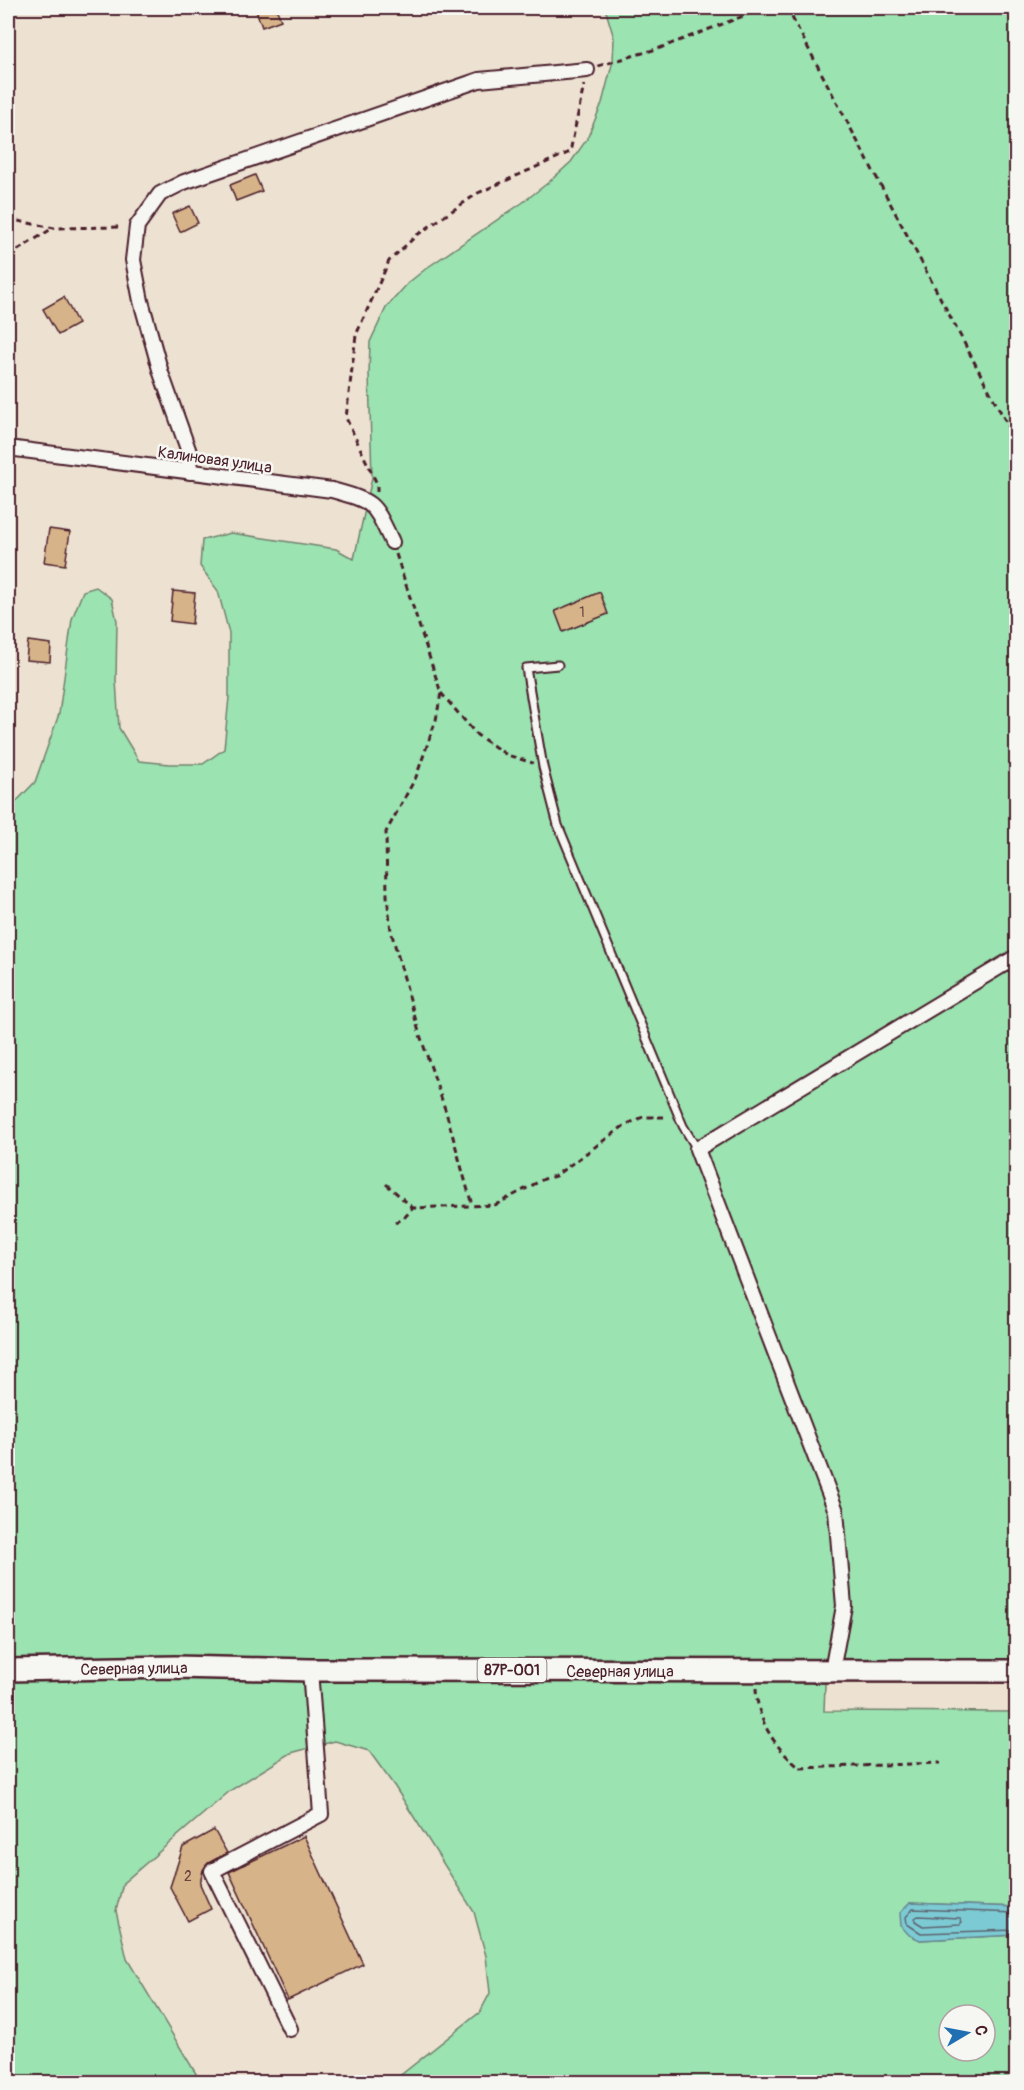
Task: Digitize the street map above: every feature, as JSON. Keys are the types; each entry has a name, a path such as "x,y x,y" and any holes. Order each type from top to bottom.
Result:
{"main road":[{"name":"Северная улица","path":"8,1670 175,1667 310,1670 1017,1671"}],"street":[{"path":"190,472 189,452 161,373 141,301 133,260 137,226 160,194 206,174 479,80 587,70"},
{"name":"Калиновая улица","path":"8,448 332,489 366,500 378,512"},
{"path":"378,512 392,542"},
{"path":"832,1671 844,1606 836,1511 697,1149 1017,957"},
{"path":"290,2029 212,1871 321,1814 310,1670"}],"lane":[{"path":"558,665 526,668 543,767 558,825 680,1116 697,1149"}],"path":[{"path":"378,512 377,484 346,418 356,335 389,261 417,235 478,193 570,152 587,70 660,48 746,15 758,8"},
{"path":"787,8 1017,441"},
{"path":"8,219 54,228 137,226"},
{"path":"8,254 54,228"},
{"path":"392,542 441,693 477,735 507,755 518,758"},
{"path":"441,693 436,720 416,777 386,832 387,896 391,931 472,1206"},
{"path":"386,1184 413,1208 495,1205 544,1179 555,1176 625,1125 644,1117 680,1116"},
{"path":"395,1223 404,1218 413,1208"},
{"path":"755,1671 757,1705 767,1729 783,1755 800,1768 940,1763"}],"green space":[{"path":"605,8 1016,8 1016,1662 826,1660 824,1711 1016,1712 1016,1907 910,1903 920,1940 1016,1935 1016,2082 392,2082 480,2012 490,1993 486,1956 474,1912 395,1787 369,1751 335,1741 291,1753 231,1790 123,1883 116,1911 127,1959 201,2082 8,2082 8,810 35,782 59,714 72,619 83,591 96,587 112,599 117,621 116,680 119,728 139,761 203,764 224,749 229,697 229,633 218,591 200,566 202,540 231,533 336,549 354,559 372,478 370,342 386,308 408,283 428,267 522,203 571,162 587,139 602,103 613,61 614,38"}],"water":[{"path":"910,1903 1016,1907 1016,1935 920,1940 909,1935 901,1926 900,1913"}],"building":[{"path":"255,8 276,8 281,20 262,27"},
{"path":"255,175 262,191 236,201 230,185"},
{"path":"190,206 198,223 180,232 172,214"},
{"path":"64,297 78,324 58,335 43,309"},
{"path":"49,529 70,532 65,565 44,562"},
{"path":"173,591 195,593 192,624 170,621"},
{"path":"600,592 608,614 563,632 555,611"},
{"path":"28,641 51,644 50,662 26,660"},
{"path":"214,1830 227,1853 208,1863 203,1870 200,1884 211,1909 188,1921 170,1887 183,1847"},
{"path":"304,1836 363,1964 288,2000 229,1872"}]}
